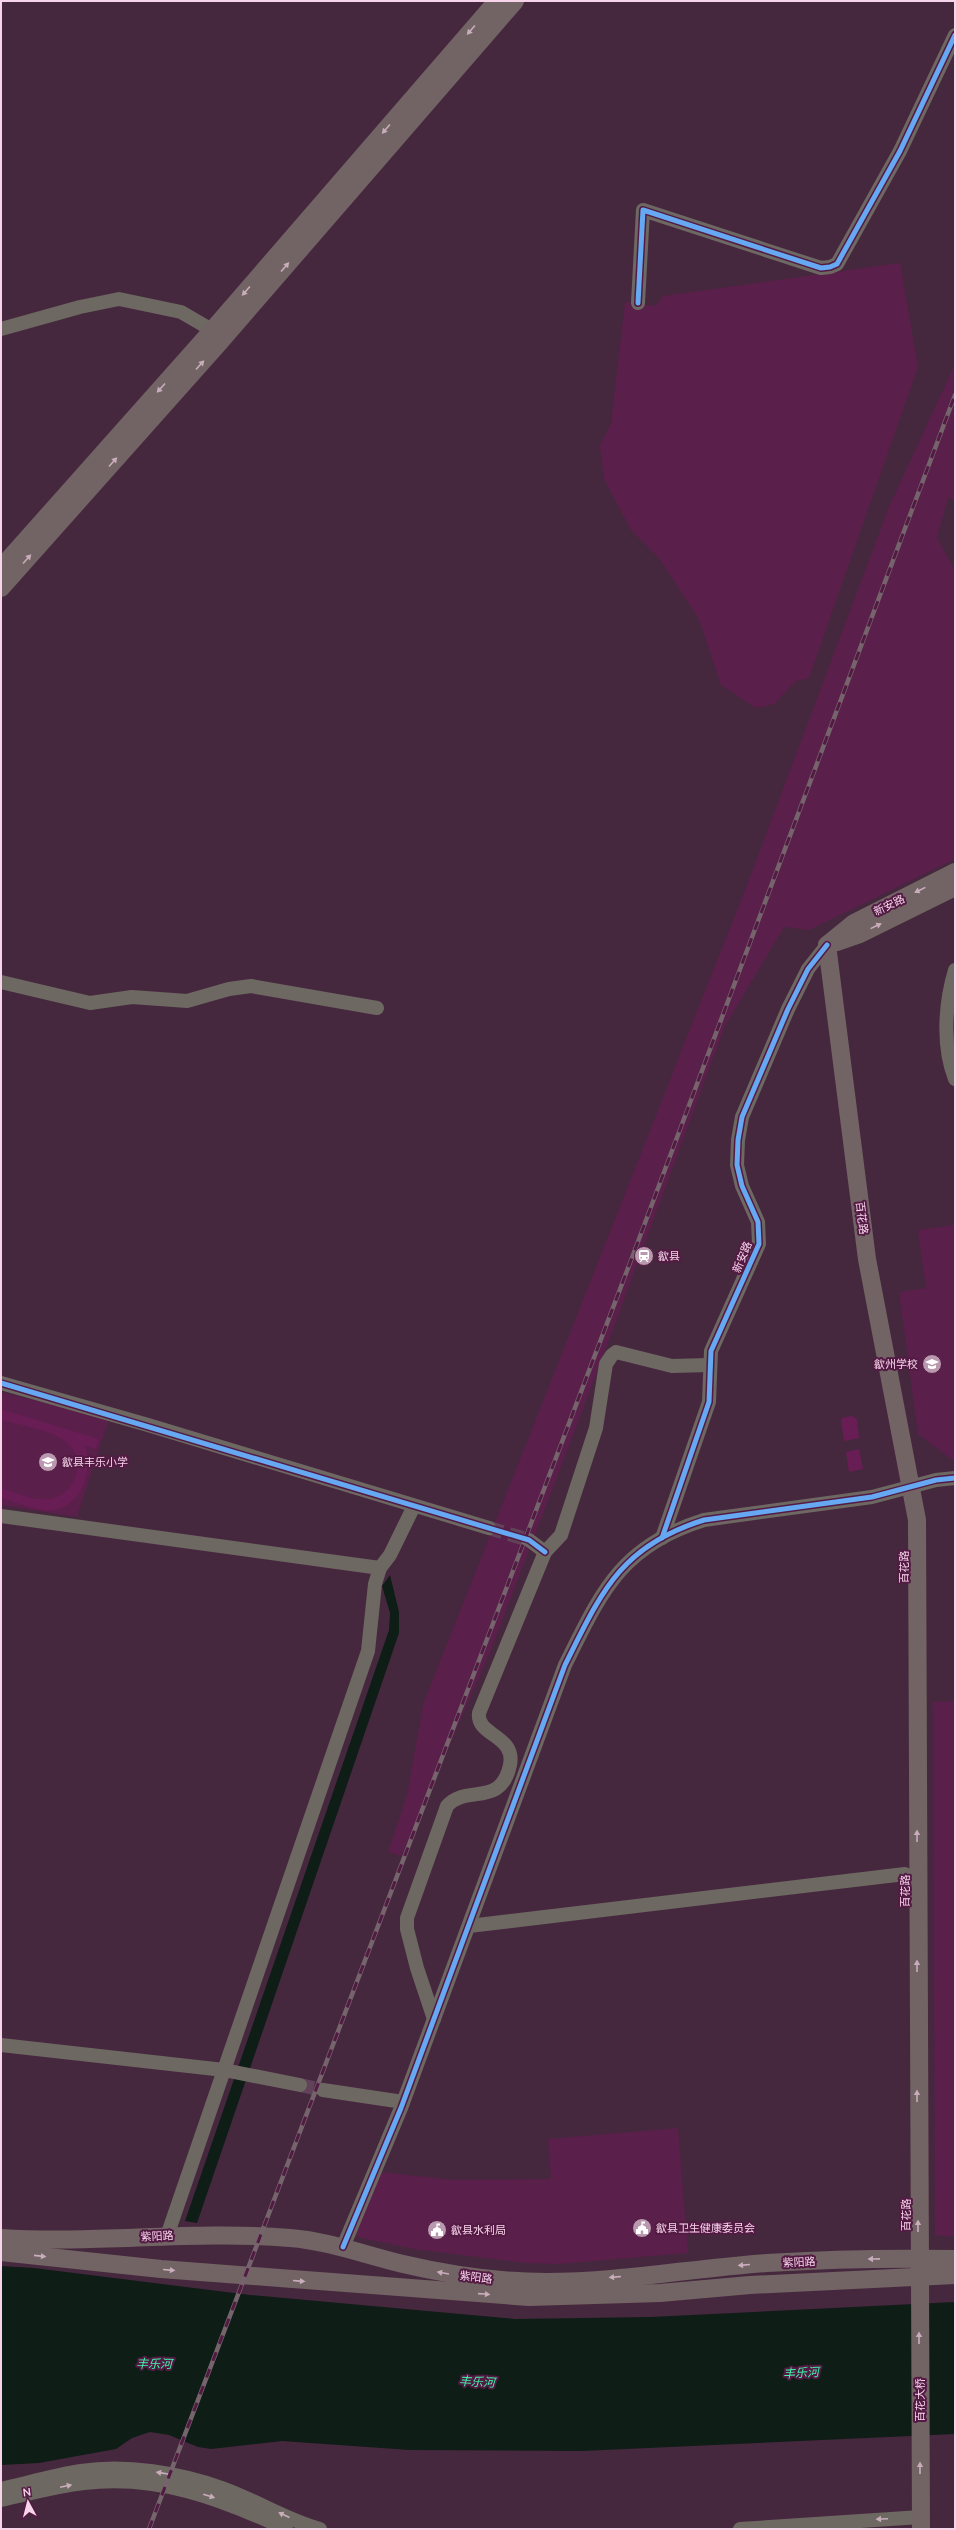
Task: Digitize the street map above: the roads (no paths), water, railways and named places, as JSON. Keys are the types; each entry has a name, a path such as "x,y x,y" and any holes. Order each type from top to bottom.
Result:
{"main road":[{"path":"1,568 212,330 497,1"},
{"path":"1,588 219,343 515,1"},
{"name":"新安路","path":"827,945 854,923 955,872"},
{"name":"新安路","path":"827,945 860,934 955,887"},
{"name":"百花路","path":"827,945 867,1259 917,1520 912,2258"},
{"name":"百花路","path":"910,1488 904,1520 905,1874 913,2285"},
{"name":"紫阳路","path":"1,2238 86,2240 167,2236 288,2238 343,2247 432,2270 520,2281 576,2281 767,2263 912,2258 955,2259"},
{"name":"紫阳路","path":"1,2252 162,2269 529,2297 638,2294 750,2285 913,2285 955,2275"},
{"name":"百花大桥","path":"913,2285 915,2521"}],"street":[{"path":"638,303 644,210 821,268 830,267 837,264 900,151 955,34"},
{"path":"1,330 80,307 120,299 181,312 212,330"},
{"name":"新安路","path":"662,1538 709,1402 711,1390 709,1365 714,1344 759,1244 758,1222 742,1186 738,1165 738,1140 742,1117 788,1009 808,969 827,945"},
{"path":"955,970 948,1002 947,1038 949,1061 955,1079"},
{"path":"1,982 90,1003 132,997 186,1001 229,989 251,986 377,1008"},
{"path":"434,2019 417,1968 407,1929 407,1913 447,1806 461,1797 493,1791 504,1778 509,1769 510,1758 505,1743 483,1727 479,1718 480,1713 545,1552 561,1535 596,1428 601,1385 606,1364 612,1355 622,1353 672,1366 709,1365"},
{"path":"1,1383 148,1425 489,1528"},
{"path":"343,2247 403,2102 569,1658 597,1601 612,1578 635,1556 662,1538 691,1524 717,1517 872,1497 936,1480 955,1478"},
{"path":"167,2236 227,2070 368,1651 375,1584 380,1568 390,1555 414,1506"},
{"path":"1,1516 380,1568"},
{"path":"529,1540 545,1552"},
{"path":"469,1926 905,1874"},
{"path":"1,2045 227,2070 300,2085"},
{"path":"323,2090 403,2102"},
{"path":"1,2489 82,2471 120,2470 158,2473 221,2488 304,2525 320,2529"},
{"path":"1,2500 83,2483 120,2481 150,2483 218,2499 286,2529"},
{"path":"740,2529 915,2521"}],"water":[{"path":"390,1575 399,1612 399,1633 197,2223 185,2221 389,1630 390,1613 382,1586"},
{"name":"丰乐河","path":"1,2266 34,2268 250,2295 515,2319 651,2317 955,2302 955,2434 582,2451 409,2450 282,2441 211,2449 198,2447 169,2435 150,2432 132,2438 116,2449 39,2463 1,2465"}],"tunnel":[{"path":"489,1528 529,1540"},
{"path":"300,2085 323,2090"}],"railway":[{"path":"149,2529 633,1255 955,395"}],"place":[{"name":"歙县","path":"644,1256"},
{"name":"歙州学校","path":"932,1364"},
{"name":"歙县丰乐小学","path":"48,1462"},
{"name":"歙县卫生健康委员会","path":"642,2228"},
{"name":"歙县水利局","path":"437,2230"}]}
